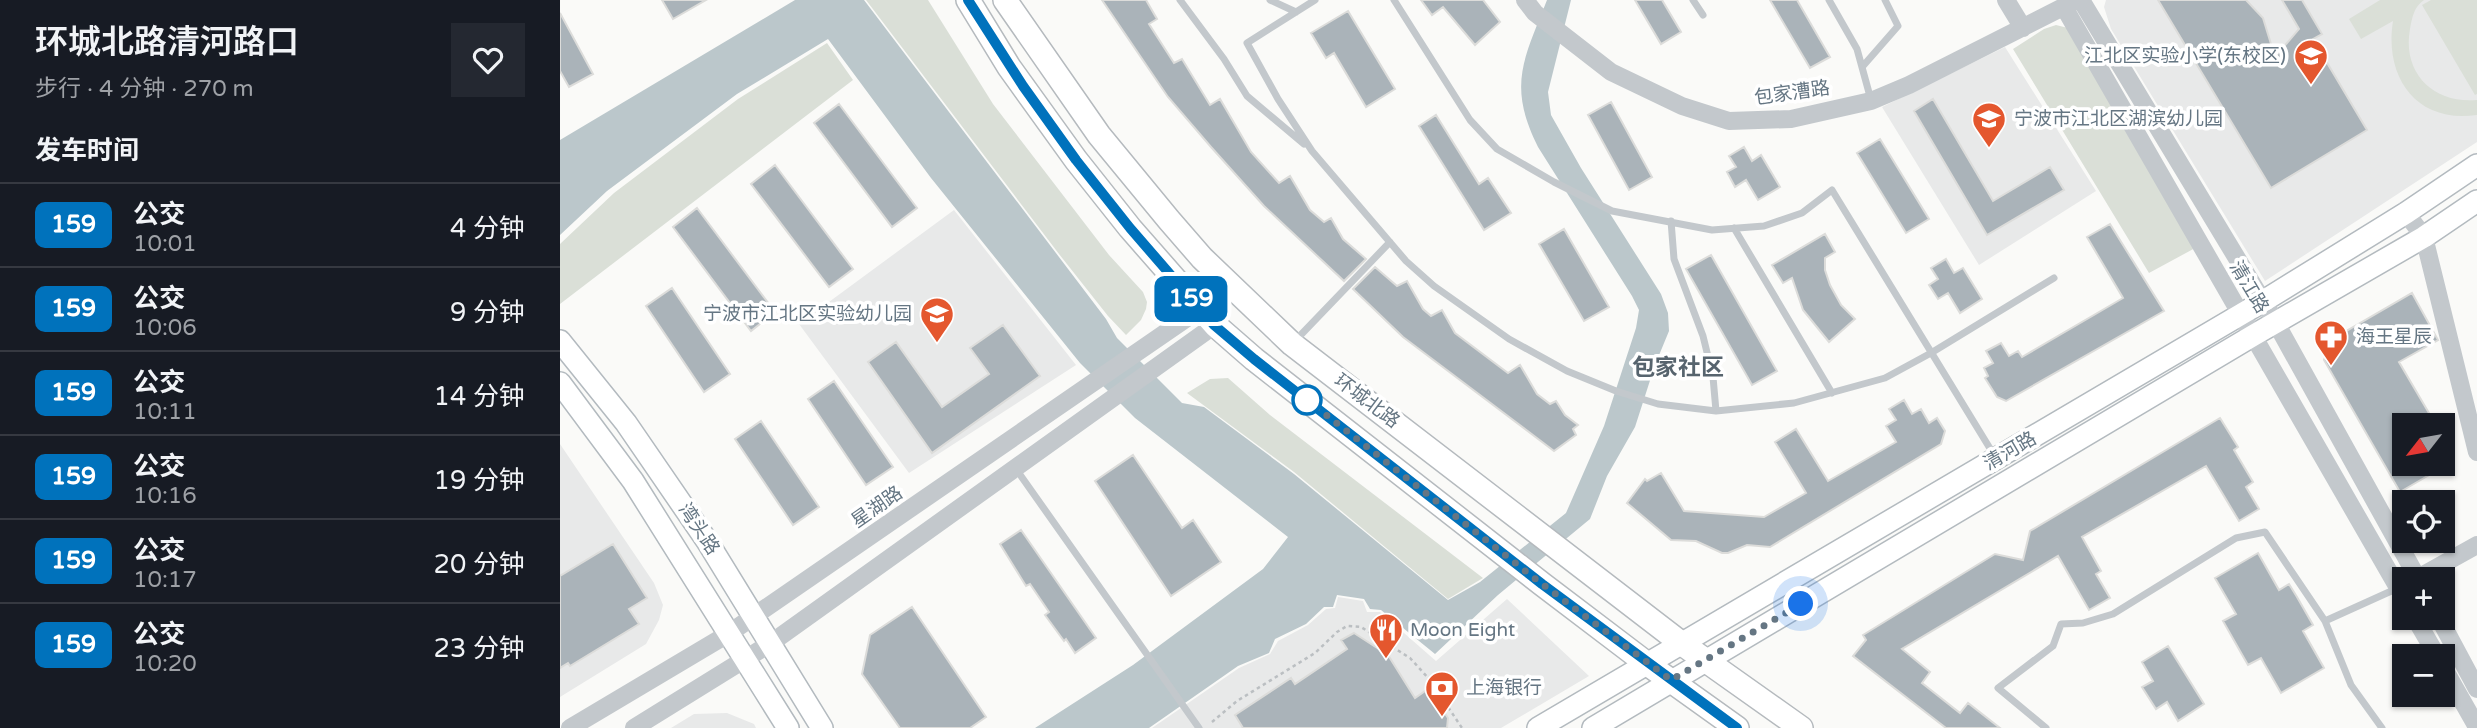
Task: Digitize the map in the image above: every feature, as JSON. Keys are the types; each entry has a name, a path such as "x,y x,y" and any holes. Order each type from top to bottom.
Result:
{"main road":[{"name":"环城北路","path":"968,0 1010,67 1076,160 1130,228 1207,317 1382,459 1646,663 1737,728"},
{"name":"环城北路","path":"1005,0 1099,135 1169,220 1202,258 1292,344 1681,643 1801,728"},
{"name":"清河路","path":"1538,728 2262,302 2477,166"},
{"name":"清河路","path":"1593,728 2254,335 2424,237 2477,201"},
{"name":"湾头路","path":"560,341 626,423 707,541 822,728"},
{"name":"湾头路","path":"560,383 633,481 788,728"}],"street":[{"name":"包家漕路","path":"1525,0 1535,13 1611,72 1682,106 1729,121 1791,118 1871,101 1909,85 2074,2"},
{"path":"2006,0 2023,28"},
{"name":"清江路","path":"2074,2 2276,323 2410,567"},
{"name":"清江路","path":"2074,2 2240,315 2392,573"},
{"path":"2406,213 2424,237 2473,421 2477,452"},
{"path":"634,728 772,643 1015,468 1207,317"},
{"name":"星湖路","path":"570,728 728,634 1207,317"},
{"name":"清江路","path":"2438,567 2477,545"},
{"path":"2445,630 2477,689"},
{"path":"2455,688 2477,727"}],"lane":[{"path":"1180,0 1224,59 1247,96 1312,151"},
{"path":"1270,0 1296,12"},
{"path":"1315,0 1247,43 1278,99 1312,151 1406,261 1434,286 1491,327 1567,371 1616,391 1658,404 1716,411 1794,403 1885,378 2054,278"},
{"path":"1394,0 1470,120 1497,149 1612,211 1712,230 1764,226 1802,213 1832,190 1996,458"},
{"path":"1693,0 1703,15"},
{"path":"1829,0 1857,48 1871,101"},
{"path":"1863,65 1898,26 1885,0"},
{"path":"1671,222 1674,259 1703,336 1713,377 1716,411"},
{"path":"1734,228 1832,393"},
{"path":"1292,344 1390,242"},
{"path":"1015,468 1199,728"},
{"path":"2046,728 1998,688 2053,646 2061,624 2083,622 2113,614 2236,538 2265,532 2325,621 2351,685 2382,728"},
{"path":"2325,621 2392,594"}],"path":[{"path":"1212,722 1237,701 1315,653 1336,632 1347,626 1361,627 1410,658 1430,680 1462,728"}],"shaded area":[{"path":"795,0 864,0 1106,319 1117,338 1182,403 1204,407 1294,474 1448,600 1480,582 1566,513 1604,426 1636,328 1639,310 1632,296 1538,147 1523,106 1522,72 1547,0 1571,0 1548,92 1551,115 1581,168 1661,294 1668,313 1669,331 1635,427 1607,476 1590,519 1498,595 1435,654 1381,610 1370,609 1364,599 1337,595 1333,607 1324,607 1306,624 1275,639 1269,653 1238,666 1149,728 1035,728 1133,665 1263,569 1288,537 1135,418 1080,363 931,178 828,39 737,94 607,191 560,235 560,140"},
{"path":"866,0 928,0 993,104 1109,255 1143,292 1147,302 1146,309 1141,320 1126,335 1059,254"},
{"name":"江北区实验小学(东校区)","path":"2106,0 2477,0 2477,142 2265,281 2111,29 2104,7"},
{"path":"2380,0 2424,0 2416,9 2410,29 2409,45 2416,72 2434,91 2447,97 2477,100 2477,115 2456,116 2437,112 2421,104 2409,92 2394,61 2393,21 2361,39 2349,19"},
{"path":"2431,0 2477,0 2475,95 2422,5"},
{"path":"2056,25 2068,28 2197,247 2149,273 2013,49 2044,29"},
{"path":"827,43 853,80 560,304 560,244 614,193 738,99"},
{"name":"宁波市江北区湖滨幼儿园","path":"2005,47 2096,191 1979,265 1882,107"},
{"name":"宁波市江北区实验幼儿园","path":"954,210 1076,365 909,473 799,324"},
{"path":"1228,378 1270,415 1483,578 1448,599 1294,472 1187,393 1210,379"},
{"path":"560,444 654,583 663,605 659,620 646,644 560,697"},
{"path":"1338,597 1363,601 1367,612 1380,612 1436,661 1507,599 1589,676 1501,728 1152,728 1239,668 1270,654 1278,641 1308,625 1326,609 1335,608"},
{"path":"727,713 754,724 756,728 671,728 694,714"}],"building":[{"path":"662,0 706,0 673,19"},
{"path":"1102,0 1146,0 1157,19 1149,24 1174,63 1182,59 1210,105 1220,99 1251,152 1279,183 1290,176 1310,210 1324,222 1331,218 1343,239 1366,259 1344,281 1264,206 1211,147 1168,97"},
{"path":"1421,0 1483,0 1500,22 1475,45 1443,7 1432,15"},
{"path":"1635,0 1662,0 1681,32 1661,44"},
{"path":"1770,0 1797,0 1830,57 1810,68"},
{"path":"2158,0 2246,0 2263,18 2275,57 2299,29 2282,0 2302,0 2322,34 2313,39 2367,130 2271,188"},
{"path":"1348,11 1395,89 1366,107 1334,53 1326,58 1311,33"},
{"path":"560,13 593,74 569,87 560,71"},
{"path":"1933,99 1993,201 2050,167 2064,190 1987,235 1914,111"},
{"path":"1611,102 1652,177 1629,190 1588,115"},
{"path":"839,104 917,208 892,227 814,123"},
{"path":"1436,115 1479,184 1488,178 1511,213 1484,230 1419,126"},
{"path":"1880,139 1929,219 1906,233 1857,153"},
{"path":"1744,147 1752,161 1761,155 1780,187 1758,200 1746,180 1735,187 1727,172 1736,167 1729,156"},
{"path":"775,165 853,269 829,287 751,184"},
{"path":"697,208 775,312 751,331 673,227"},
{"path":"2110,224 2164,311 2006,401 1997,397 1985,378 1988,376 1984,368 1993,363 1986,351 2001,343 2009,356 2018,351 2022,357 2123,298 2087,237"},
{"path":"1564,229 1609,307 1584,321 1539,244"},
{"path":"1825,234 1835,252 1825,258 1825,270 1830,285 1841,305 1855,319 1829,342 1803,310 1792,278 1783,283 1772,265"},
{"path":"1711,255 1777,371 1752,385 1686,269"},
{"path":"1946,259 1954,273 1963,268 1982,299 1960,313 1948,293 1938,299 1929,285 1938,279 1931,268"},
{"path":"1375,267 1397,286 1407,281 1423,309 1431,316 1442,310 1455,333 1508,373 1520,365 1537,394 1550,404 1556,401 1565,415 1578,425 1573,429 1576,435 1554,451 1403,337 1353,289"},
{"path":"672,288 730,374 704,392 646,306"},
{"path":"2412,293 2438,340 2399,362 2429,413 2392,413 2392,476 2427,476 2399,490 2324,360 2331,340"},
{"path":"1003,325 1040,376 932,453 868,362 896,342 942,407 989,374 970,348"},
{"path":"834,381 893,467 866,485 808,399"},
{"path":"1904,400 1912,414 1921,409 1929,423 1937,418 1945,431 1941,444 1770,547 1747,545 1722,553 1696,541 1671,540 1627,503 1645,479 1647,481 1661,473 1684,511 1764,517 1806,493 1775,442 1796,429 1828,481 1896,442 1886,426 1896,420 1889,409"},
{"path":"2220,418 2238,447 2234,450 2253,482 2246,487 2259,509 2239,521 2206,466 2082,537 2101,571 2096,574 2110,598 2089,610 2058,556 1902,649 1930,672 1922,683 1960,713 1968,703 2000,728 1946,728 1853,656 1866,640 1863,635 1995,554 2023,560 2030,531"},
{"path":"761,421 819,507 793,525 735,439"},
{"path":"1133,455 1182,528 1193,520 1221,562 1171,596 1095,481"},
{"path":"1021,530 1096,638 1075,653 1045,615 1049,612 1030,584 1026,586 1000,544"},
{"path":"613,544 647,598 629,609 639,624 570,666 568,663 560,668 560,576"},
{"path":"2258,553 2279,590 2289,584 2297,597 2313,625 2303,631 2324,668 2281,693 2261,658 2248,665 2223,621 2236,614 2215,578"},
{"path":"912,607 986,717 970,728 900,728 862,674 870,635"},
{"path":"1354,633 1388,655 1415,698 1428,689 1448,718 1447,728 1243,728 1235,715 1291,678 1295,684 1347,649 1341,640"},
{"path":"2168,646 2204,704 2178,721 2167,702 2156,709 2142,687 2153,681 2142,662"}],"bus line":[{"name":"159","path":"968,0 1010,67 1076,160 1175,282 1214,325 1542,584 1737,728"}],"place":[{"name":"江北区实验小学(东校区)","path":"2311,86"},
{"name":"宁波市江北区湖滨幼儿园","path":"1989,149"},
{"name":"宁波市江北区实验幼儿园","path":"937,344"},
{"name":"海王星辰","path":"2331,367"},
{"name":"Moon Eight","path":"1386,660"},
{"name":"上海银行","path":"1442,718"}],"district":[{"name":"包家社区","path":"1678,368"}],"route":[{"path":"1307,400 1542,584 1671,680 1801,604"}]}
